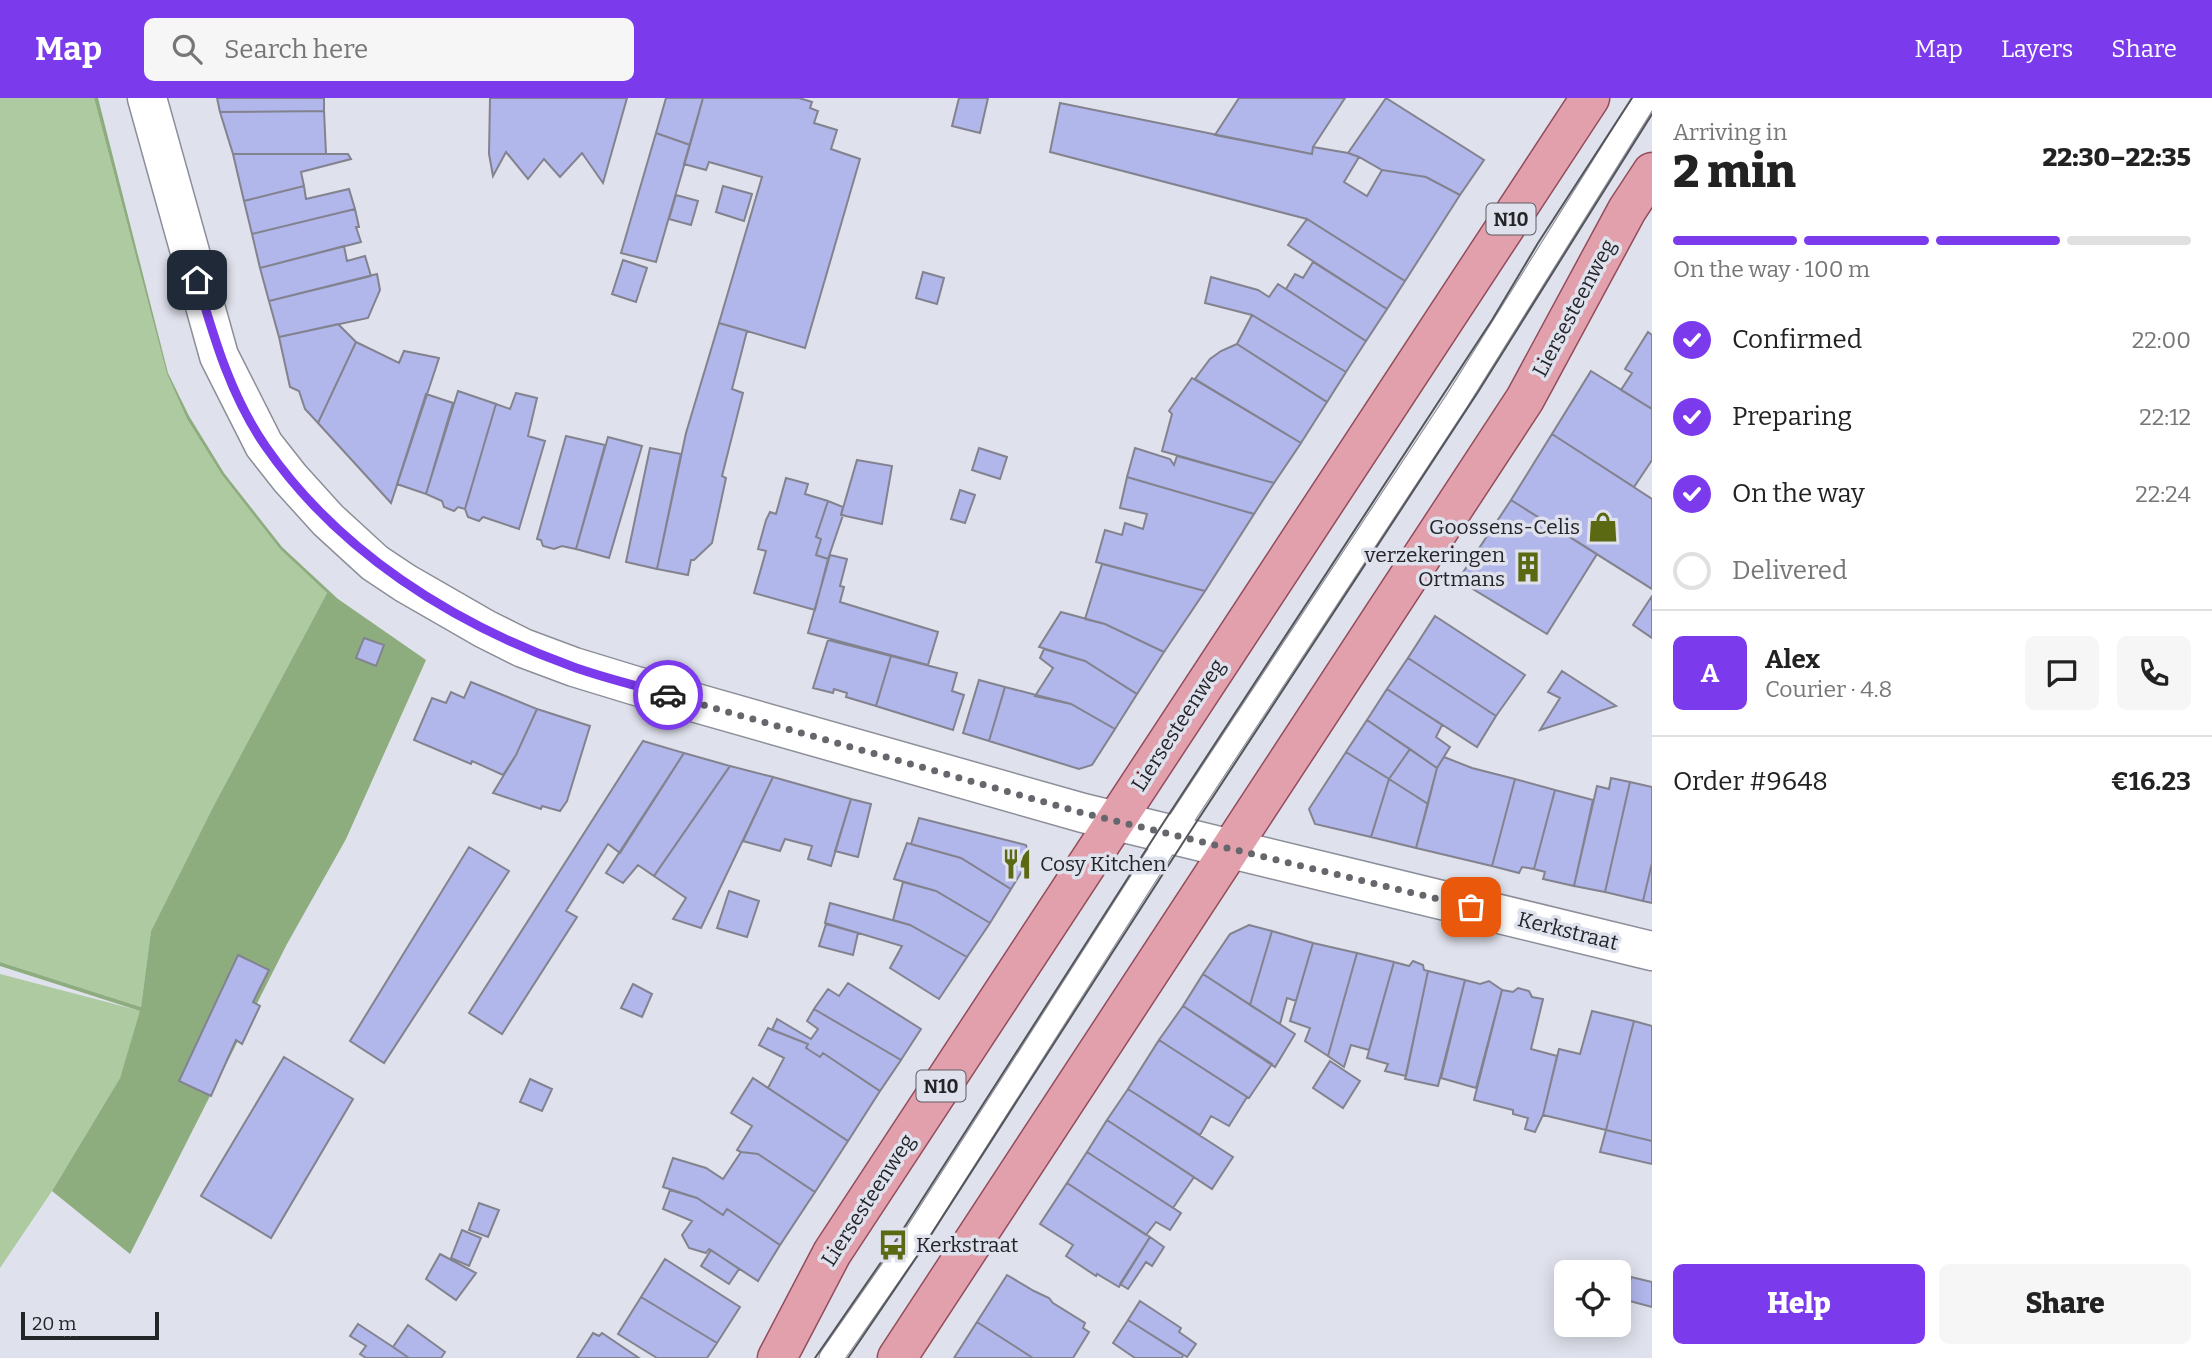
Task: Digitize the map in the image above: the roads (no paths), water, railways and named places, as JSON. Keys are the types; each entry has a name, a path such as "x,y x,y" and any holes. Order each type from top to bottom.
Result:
{"main road":[{"name":"Liersesteenweg","path":"777,1358 832,1253 1590,98"},
{"name":"Liersesteenweg","path":"897,1358 1525,399 1627,211 1652,172"}],"street":[{"name":"Kerkstraat","path":"147,98 219,356 264,445 328,520 375,562 405,583 485,629 523,648 574,667 1116,821 1652,951"}],"lane":[{"path":"831,1358 907,1249 1171,835 1458,399 1646,98"}],"tram line":[{"path":"815,1358 893,1245 1158,831 1492,320 1538,243 1632,98"},
{"path":"848,1358 918,1255 1186,838 1478,392 1652,114"}],"place":[{"name":"Goossens-Celis","path":"1603,527"},
{"name":"verzekeringen Ortmans","path":"1528,567"},
{"name":"Cosy Kitchen","path":"1017,864"},
{"name":"Kerkstraat","path":"893,1245"}]}
